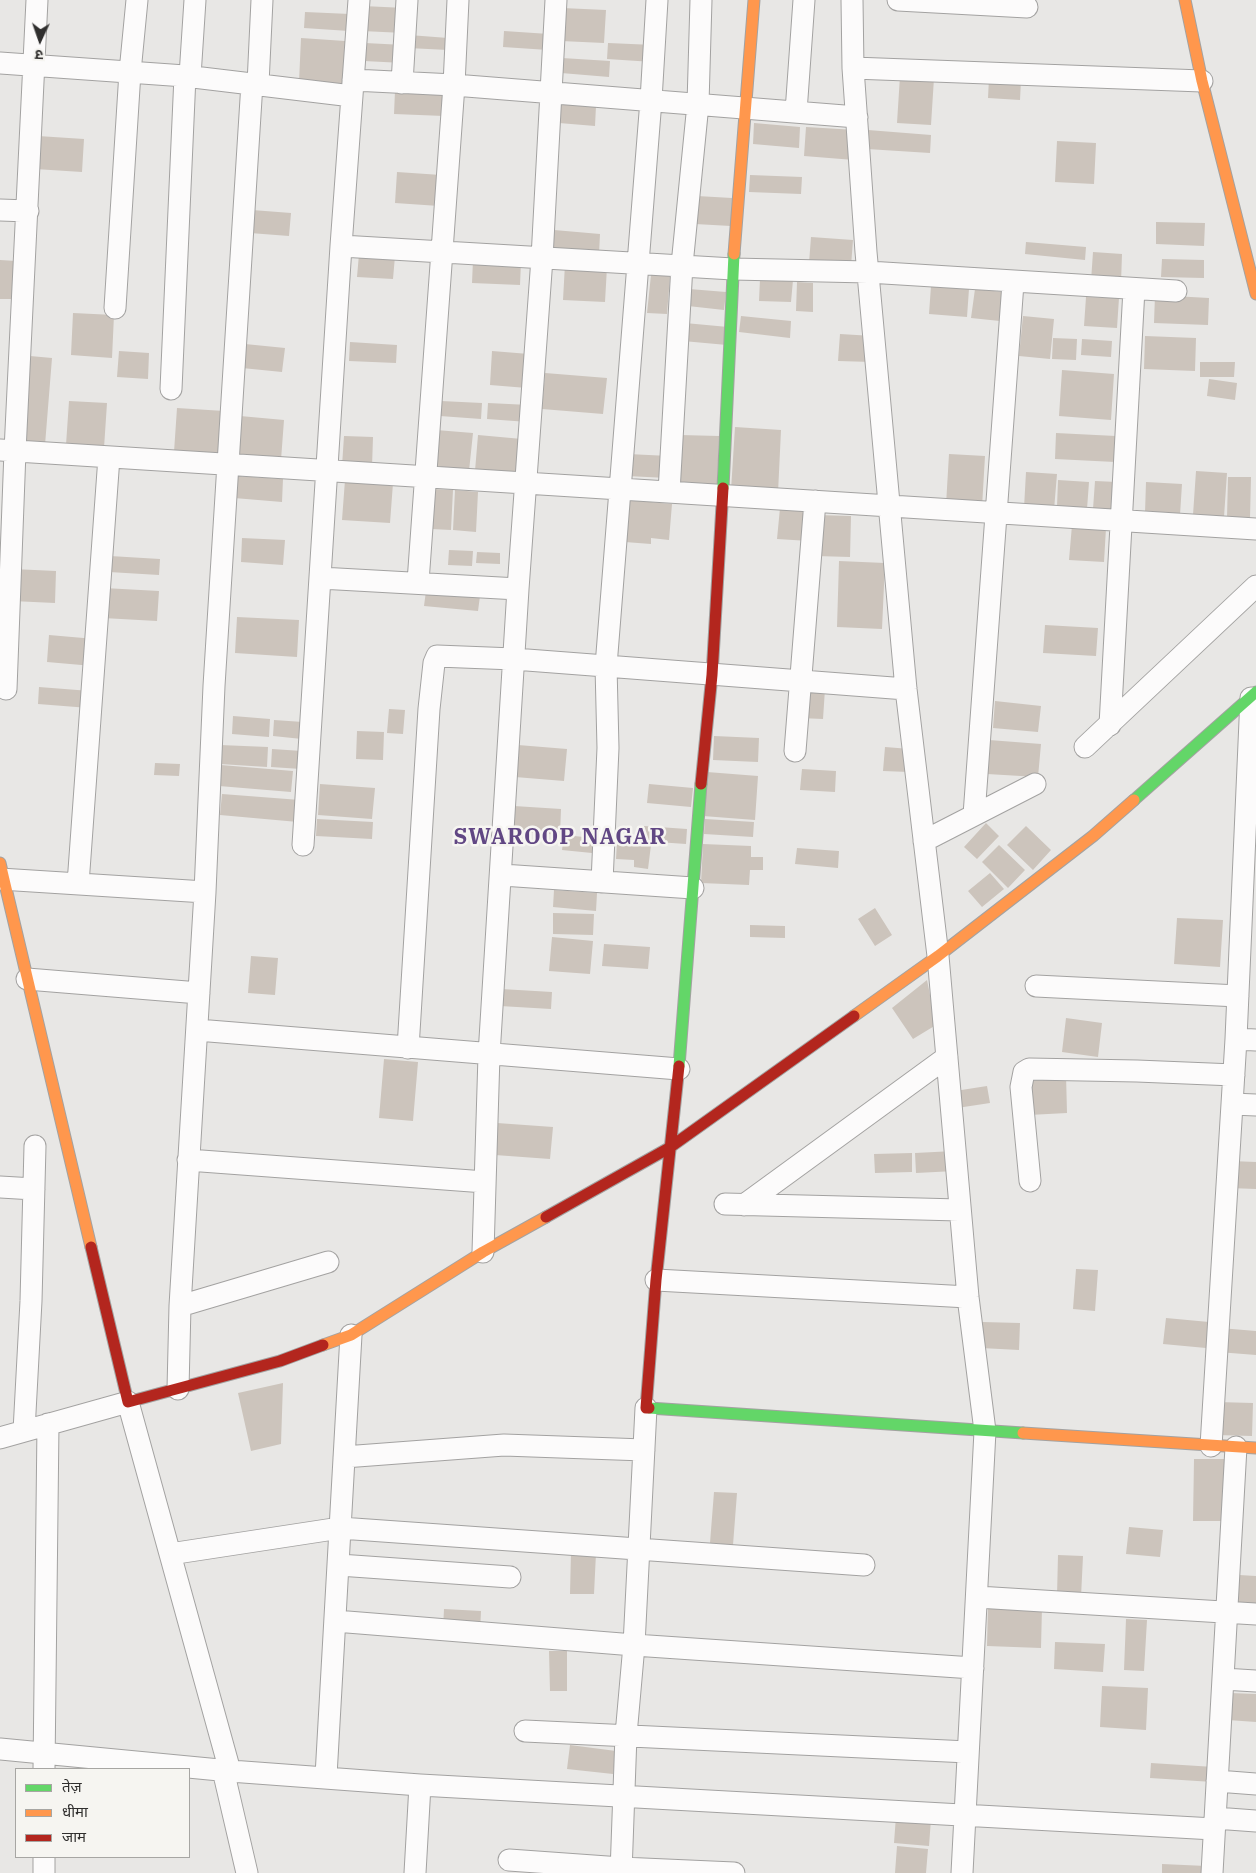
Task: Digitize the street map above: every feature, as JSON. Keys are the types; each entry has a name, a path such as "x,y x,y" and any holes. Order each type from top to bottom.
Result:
{"street":[{"path":"6,689 7,450 28,211 37,0"},
{"path":"115,308 130,72 138,0"},
{"path":"171,389 187,76 194,0"},
{"path":"178,1389 180,1306 205,892 214,686 254,84 262,0"},
{"path":"303,844 328,470 340,246 359,0"},
{"path":"402,83 407,0"},
{"path":"418,582 424,477 454,85 458,0"},
{"path":"483,1252 489,1054 502,875 518,589 542,258 556,0"},
{"path":"602,882 608,748 606,666 651,100 657,0"},
{"path":"669,492 682,265 698,104 701,0"},
{"path":"621,1871 626,1735 634,1645 646,1408 656,1280 679,1069 712,675 723,495 733,269 754,0"},
{"path":"796,112 804,0"},
{"path":"852,0 853,68 868,272 906,689 938,956 959,1210 985,1431 962,1873"},
{"path":"898,0 1027,8"},
{"path":"1185,0 1202,81 1256,294"},
{"path":"0,63 187,76 254,84 352,88 402,83 454,85 857,117"},
{"path":"853,68 1202,81"},
{"path":"0,210 28,211"},
{"path":"340,246 733,269 868,272 1176,291"},
{"path":"974,816 1013,282"},
{"path":"1110,725 1134,289"},
{"path":"7,450 1256,529"},
{"path":"78,884 109,457"},
{"path":"795,751 815,501"},
{"path":"320,578 518,589"},
{"path":"1085,747 1256,586"},
{"path":"408,1048 429,709 434,659 442,655 514,659 906,689"},
{"path":"1211,1446 1234,1075 1246,1040 1238,996 1248,946 1253,695"},
{"path":"0,1438 280,1361 351,1335 483,1252 669,1148 938,956 1093,836 1253,695"},
{"path":"924,841 1036,784"},
{"path":"205,892 78,884 1,874 128,1402 170,1554 226,1771 247,1873"},
{"path":"502,875 693,888"},
{"path":"27,979 199,993"},
{"path":"1036,986 1238,996"},
{"path":"197,1030 679,1069"},
{"path":"947,1057 734,1204 959,1210"},
{"path":"1030,1181 1021,1088 1024,1072 1029,1070 1137,1071 1234,1075"},
{"path":"1232,1104 1256,1104"},
{"path":"24,1431 32,1301 35,1146"},
{"path":"188,1160 485,1182"},
{"path":"0,1187 34,1189"},
{"path":"180,1306 328,1262"},
{"path":"656,1280 968,1297"},
{"path":"326,1776 351,1335"},
{"path":"646,1408 1246,1448 1226,1612 1212,1873"},
{"path":"44,1761 48,1424"},
{"path":"344,1457 504,1444 644,1450"},
{"path":"170,1554 340,1528 864,1565"},
{"path":"338,1565 510,1577"},
{"path":"977,1597 1256,1614"},
{"path":"335,1621 634,1645 973,1668"},
{"path":"1223,1678 1256,1681"},
{"path":"525,1731 968,1752"},
{"path":"0,1749 44,1761 171,1768"},
{"path":"190,1769 326,1776 420,1785 965,1814 1215,1824 1256,1821"},
{"path":"1217,1782 1256,1784"},
{"path":"415,1873 420,1785"},
{"path":"44,1858 44,1873"},
{"path":"509,1860 621,1871 734,1873"}],"building":[{"path":"363,6 405,8 404,33 362,31"},
{"path":"562,8 606,10 604,43 561,41"},
{"path":"305,12 350,14 349,31 304,28"},
{"path":"504,31 549,34 548,50 503,47"},
{"path":"409,35 448,38 448,50 408,48"},
{"path":"301,38 345,41 343,84 299,82"},
{"path":"365,43 404,45 403,63 364,61"},
{"path":"608,43 654,45 653,62 607,59"},
{"path":"562,58 610,61 609,77 561,73"},
{"path":"900,76 934,78 931,125 897,123"},
{"path":"989,78 1021,80 1020,100 988,98"},
{"path":"395,91 445,93 444,116 394,114"},
{"path":"561,104 596,106 595,126 559,123"},
{"path":"754,123 800,127 799,148 753,144"},
{"path":"806,127 856,130 854,160 804,156"},
{"path":"868,130 931,135 930,153 867,149"},
{"path":"38,136 84,139 82,172 35,169"},
{"path":"1057,141 1096,143 1094,184 1055,182"},
{"path":"397,172 441,175 439,206 395,203"},
{"path":"750,175 802,177 801,194 749,192"},
{"path":"697,196 732,198 731,226 695,224"},
{"path":"252,210 291,213 289,236 250,233"},
{"path":"1156,222 1205,223 1204,246 1156,244"},
{"path":"554,230 600,234 599,254 552,251"},
{"path":"811,237 853,240 851,266 809,263"},
{"path":"1026,242 1086,247 1085,260 1025,254"},
{"path":"1093,252 1122,254 1121,283 1091,281"},
{"path":"359,254 395,256 393,279 357,277"},
{"path":"1162,259 1204,260 1204,278 1161,277"},
{"path":"0,260 16,261 16,299 0,299"},
{"path":"473,260 521,262 520,285 472,283"},
{"path":"565,264 607,267 605,302 563,300"},
{"path":"651,275 670,276 667,314 647,313"},
{"path":"760,279 793,280 791,302 759,301"},
{"path":"797,282 813,283 813,312 796,311"},
{"path":"931,286 969,289 967,317 929,314"},
{"path":"689,289 726,292 724,310 688,306"},
{"path":"975,289 1003,292 1000,321 971,318"},
{"path":"1155,295 1209,298 1208,325 1154,323"},
{"path":"1086,297 1119,298 1117,328 1084,326"},
{"path":"73,313 114,315 112,358 71,355"},
{"path":"741,316 791,321 790,338 739,332"},
{"path":"1023,316 1054,319 1050,359 1019,356"},
{"path":"685,323 728,327 727,345 683,341"},
{"path":"840,334 873,336 872,362 838,361"},
{"path":"1145,336 1196,338 1195,371 1144,369"},
{"path":"1053,338 1077,339 1076,360 1052,359"},
{"path":"1082,339 1112,341 1111,357 1081,355"},
{"path":"350,342 397,345 396,363 349,361"},
{"path":"245,344 285,348 282,372 242,368"},
{"path":"119,351 149,353 148,379 117,377"},
{"path":"492,351 529,354 527,388 490,385"},
{"path":"30,356 52,358 45,445 23,443"},
{"path":"1200,362 1235,362 1234,377 1200,377"},
{"path":"1062,370 1114,374 1111,420 1059,416"},
{"path":"545,373 607,378 603,414 542,409"},
{"path":"1209,379 1237,383 1235,400 1207,396"},
{"path":"69,401 107,403 104,448 66,445"},
{"path":"441,401 482,403 481,419 440,416"},
{"path":"488,403 529,405 528,422 487,419"},
{"path":"177,408 224,411 221,455 174,452"},
{"path":"240,416 284,420 281,460 237,456"},
{"path":"735,427 781,430 778,493 731,490"},
{"path":"436,430 473,433 469,471 432,467"},
{"path":"1056,433 1116,436 1115,462 1055,459"},
{"path":"478,435 522,439 519,475 475,471"},
{"path":"680,435 719,436 717,485 678,484"},
{"path":"344,436 373,437 372,467 342,466"},
{"path":"628,454 669,456 667,478 627,476"},
{"path":"949,454 985,456 982,507 946,505"},
{"path":"1196,471 1227,473 1224,517 1193,515"},
{"path":"1026,472 1057,474 1054,510 1024,508"},
{"path":"236,476 283,479 282,502 234,498"},
{"path":"1228,477 1251,477 1250,518 1227,518"},
{"path":"345,480 393,483 390,523 342,520"},
{"path":"1058,480 1089,482 1087,509 1057,507"},
{"path":"1095,481 1117,482 1115,510 1093,509"},
{"path":"1146,482 1182,484 1180,515 1145,513"},
{"path":"433,489 453,490 451,530 431,529"},
{"path":"455,490 478,492 476,532 453,530"},
{"path":"629,500 672,504 669,540 651,538 651,544 625,542"},
{"path":"780,508 811,511 809,541 777,539"},
{"path":"817,515 851,516 850,557 816,556"},
{"path":"1072,525 1106,528 1104,562 1069,560"},
{"path":"242,538 285,540 283,565 241,562"},
{"path":"449,550 473,551 472,566 448,565"},
{"path":"477,552 500,553 500,564 476,563"},
{"path":"110,556 160,559 159,575 109,572"},
{"path":"839,561 885,563 882,629 837,627"},
{"path":"13,569 56,571 55,603 12,601"},
{"path":"104,588 159,591 157,621 103,618"},
{"path":"426,591 480,596 478,611 424,606"},
{"path":"237,617 299,620 297,657 235,653"},
{"path":"1045,625 1098,628 1096,656 1043,653"},
{"path":"49,635 95,639 93,666 47,662"},
{"path":"39,687 90,691 89,708 38,704"},
{"path":"803,687 825,689 823,719 800,718"},
{"path":"995,701 1041,706 1038,732 993,728"},
{"path":"389,709 405,710 403,734 387,733"},
{"path":"233,716 270,719 269,737 232,734"},
{"path":"274,720 303,722 302,739 273,736"},
{"path":"357,731 384,732 383,760 356,759"},
{"path":"714,736 759,738 758,762 713,760"},
{"path":"989,740 1041,744 1038,777 987,774"},
{"path":"220,745 268,747 267,767 220,764"},
{"path":"518,745 567,749 564,781 515,777"},
{"path":"885,747 910,749 909,772 883,771"},
{"path":"272,749 302,751 301,769 271,767"},
{"path":"155,763 180,764 179,776 154,775"},
{"path":"221,765 293,771 291,792 219,786"},
{"path":"802,769 836,771 835,792 800,790"},
{"path":"707,772 758,776 755,820 703,816"},
{"path":"320,784 375,788 372,819 318,815"},
{"path":"649,784 693,788 691,807 647,803"},
{"path":"222,794 300,800 298,822 220,815"},
{"path":"514,806 561,809 560,835 513,831"},
{"path":"317,819 373,822 372,839 316,836"},
{"path":"705,819 754,822 753,837 704,834"},
{"path":"986,823 999,836 977,859 964,847"},
{"path":"644,826 687,829 686,844 643,841"},
{"path":"1026,826 1051,850 1033,870 1007,845"},
{"path":"564,835 604,839 602,854 562,850"},
{"path":"617,842 651,845 648,869 634,867 634,860 616,859"},
{"path":"703,844 751,846 751,857 763,857 763,870 750,870 749,885 701,883"},
{"path":"999,845 1025,870 1008,888 982,862"},
{"path":"797,848 839,851 838,868 795,864"},
{"path":"990,873 1004,889 982,907 968,891"},
{"path":"554,890 597,893 596,911 553,907"},
{"path":"875,908 892,935 875,946 858,919"},
{"path":"553,913 594,914 593,935 553,934"},
{"path":"1177,918 1223,920 1220,967 1174,964"},
{"path":"750,925 785,926 785,938 750,937"},
{"path":"552,937 593,941 590,974 549,971"},
{"path":"604,944 650,947 648,969 602,966"},
{"path":"251,956 278,958 275,995 248,993"},
{"path":"927,980 936,1025 913,1039 892,1008"},
{"path":"501,989 552,992 551,1009 500,1006"},
{"path":"1066,1018 1102,1023 1098,1057 1062,1052"},
{"path":"384,1059 418,1062 413,1121 379,1118"},
{"path":"1066,1074 1067,1113 1029,1115 1027,1076"},
{"path":"987,1086 990,1103 957,1108 955,1091"},
{"path":"497,1123 553,1127 550,1159 495,1155"},
{"path":"954,1151 955,1171 916,1173 915,1153"},
{"path":"912,1153 912,1172 875,1173 874,1154"},
{"path":"1231,1161 1256,1162 1256,1189 1229,1188"},
{"path":"1076,1269 1098,1270 1095,1311 1073,1309"},
{"path":"1166,1318 1209,1322 1206,1348 1163,1344"},
{"path":"982,1322 1020,1323 1019,1350 981,1348"},
{"path":"1220,1328 1256,1331 1256,1355 1218,1352"},
{"path":"283,1383 281,1444 251,1451 238,1393"},
{"path":"1217,1402 1253,1403 1252,1436 1216,1435"},
{"path":"1194,1459 1227,1459 1226,1521 1193,1521"},
{"path":"714,1492 737,1493 733,1545 710,1543"},
{"path":"1129,1527 1163,1530 1160,1557 1126,1554"},
{"path":"571,1552 596,1553 594,1594 570,1594"},
{"path":"1058,1555 1083,1556 1081,1597 1057,1596"},
{"path":"1239,1575 1256,1576 1256,1609 1238,1609"},
{"path":"988,1605 1042,1607 1041,1648 987,1646"},
{"path":"444,1609 481,1611 480,1632 443,1629"},
{"path":"1126,1619 1147,1620 1144,1671 1124,1670"},
{"path":"1055,1642 1105,1644 1103,1672 1054,1669"},
{"path":"549,1651 567,1651 567,1691 550,1691"},
{"path":"1102,1686 1148,1688 1146,1730 1100,1727"},
{"path":"1230,1693 1256,1694 1256,1722 1228,1720"},
{"path":"570,1745 616,1751 613,1774 567,1769"},
{"path":"1151,1763 1214,1767 1213,1782 1150,1778"},
{"path":"896,1816 931,1819 929,1846 894,1843"},
{"path":"897,1846 928,1849 926,1873 895,1873"},
{"path":"1162,1864 1206,1866 1205,1873 1162,1873"}],"traffic: fast":[{"path":"723,488 734,254"},
{"path":"1134,800 1256,692"},
{"path":"679,1066 701,784"},
{"path":"649,1408 1023,1433"}],"traffic: slow":[{"path":"734,254 754,0"},
{"path":"1185,0 1202,81 1256,294"},
{"path":"854,1016 938,956 1093,836 1134,800"},
{"path":"0,863 91,1247"},
{"path":"323,1345 351,1335 483,1252 546,1217"},
{"path":"1023,1433 1256,1448"}],"traffic: jam":[{"path":"701,784 712,675 723,488"},
{"path":"546,1217 669,1148 854,1016"},
{"path":"649,1408 646,1408 656,1280 679,1066"},
{"path":"91,1247 128,1402 280,1361 323,1345"}],"district":[{"name":"SWAROOP NAGAR","path":"560,838"}]}
